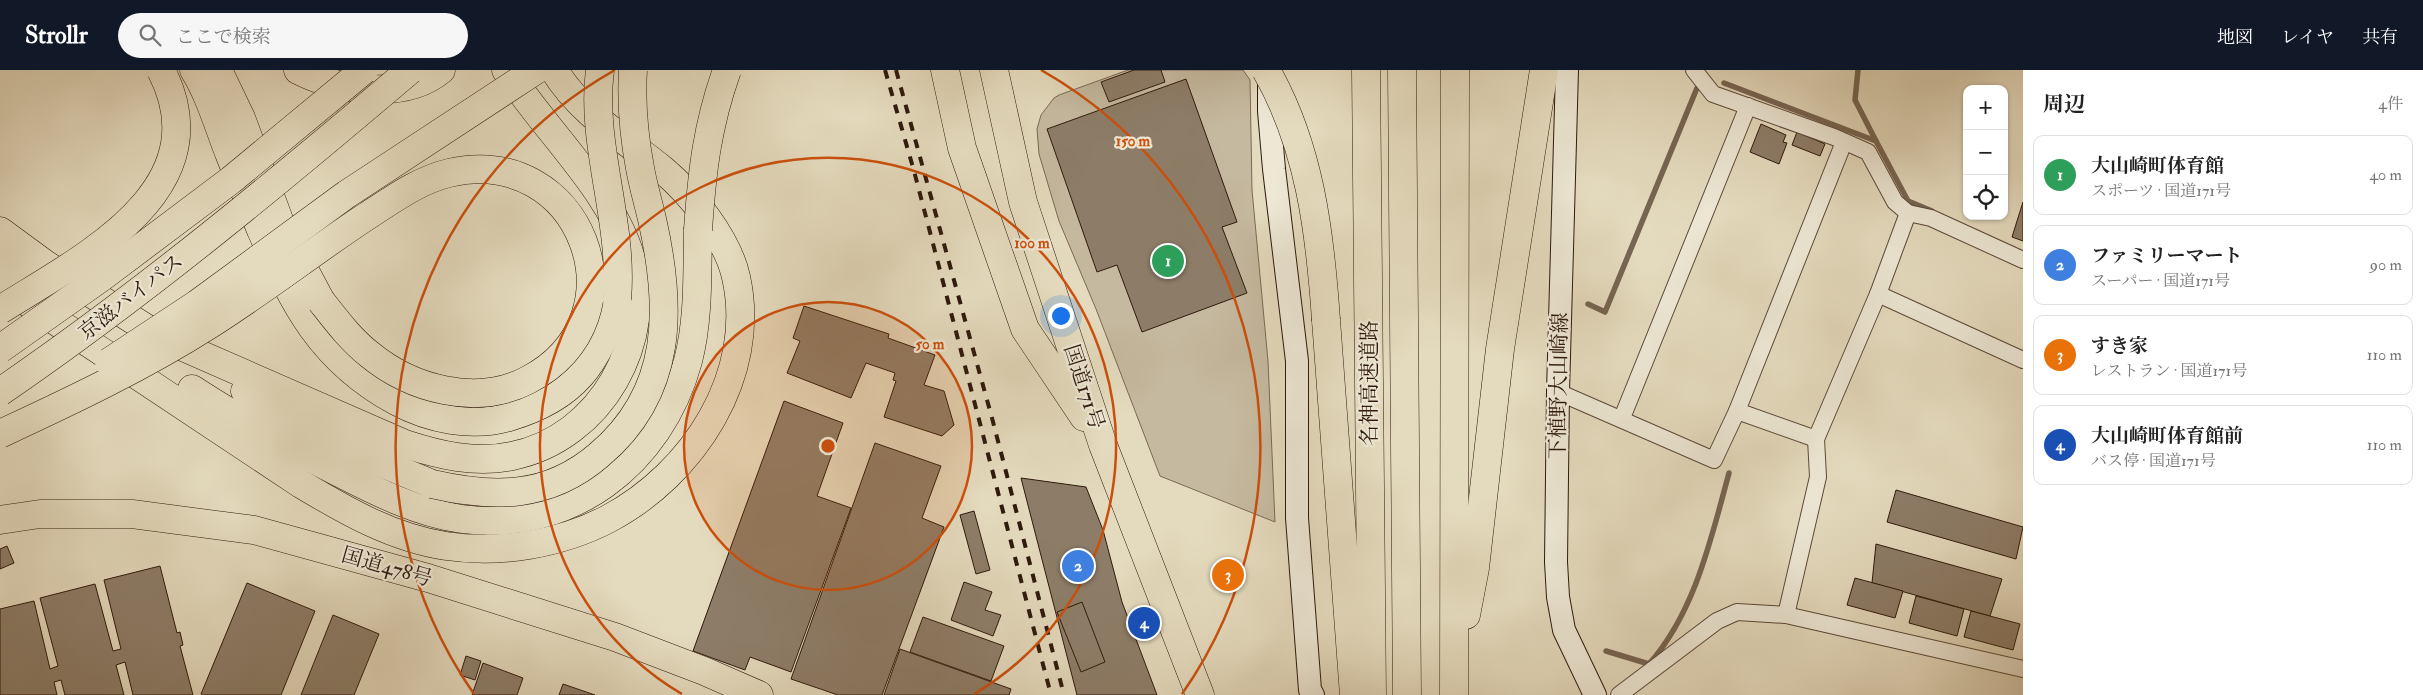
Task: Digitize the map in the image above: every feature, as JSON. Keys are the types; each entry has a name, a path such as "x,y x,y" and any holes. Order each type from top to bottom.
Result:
{"highway":[{"path":"0,310 79,259 133,219 161,184 170,165 176,128 172,95 161,70"},
{"path":"194,70 207,91 229,153 284,284 302,315 325,346 350,371 384,394 412,409 447,420 474,422 499,420 529,412 556,397 579,378 598,354 609,328 617,299 619,276 618,250 602,138 600,70"},
{"path":"0,434 61,406 209,325 217,320 298,264 306,258 314,253 346,230 392,200 424,182 448,173 472,169 498,171 524,179 545,190 562,206 577,225 583,239 591,270 590,292 584,315 575,336 562,355 545,370 525,382 504,389 482,392 458,392 434,388 411,380 371,356 337,322 307,277 303,269 299,261 282,228 241,118 218,70"},
{"path":"298,70 310,76 362,89 392,90 408,86 441,70"},
{"path":"239,174 345,70"},
{"path":"239,174 364,70"},
{"name":"京滋バイパス","path":"0,392 129,301 410,70"},
{"path":"158,336 366,428 431,453 485,459 512,456 539,448 563,436 584,420 601,401 615,380 626,357 636,307 635,282 630,255 620,232 596,191 506,70"},
{"path":"0,430 152,334 347,194 536,70"},
{"path":"0,284 302,484 345,510 407,537 445,546 514,548 543,542 607,519 655,486 679,463 712,419 724,398 739,345 741,322 736,276 718,235 704,216 663,170 613,133 582,106 566,90 554,70"},
{"path":"7,246 45,264 239,387 298,422 355,452 432,484 483,493 506,494 546,486 566,478 589,464 611,445 630,424 646,397 657,371 663,341 665,314 658,252 640,169 634,125 633,70"},
{"path":"145,380 377,491 417,507 462,519 514,519 549,512 578,501 601,488 623,470 646,446 664,418 678,390 688,361 697,302 698,172 701,135 716,70"},
{"path":"698,230 707,138 715,103 727,70"},
{"path":"945,70 962,148 1025,329 1104,446"},
{"name":"国道171号","path":"994,70 1023,202 1104,446 1200,695"},
{"path":"1268,70 1295,130 1306,166 1315,215 1359,677"},
{"name":"名神高速道路","path":"1366,70 1359,677 1372,695"},
{"name":"名神高速道路","path":"1402,70 1406,682"},
{"path":"1454,683 1455,70"},
{"path":"1454,683 1476,568 1500,349 1535,138 1544,70"},
{"name":"京滋バイパス","path":"0,349 102,277 239,174"},
{"path":"0,225 7,246 203,396 299,453"},
{"name":"国道478号","path":"0,520 40,514 132,514 254,530 428,578 615,637 759,695"}],"main road":[{"path":"1268,70 1272,150 1297,361 1297,518 1310,693"},
{"name":"下植野大山崎線","path":"1567,70 1558,392 1556,562 1558,597 1564,630 1595,695"}],"street":[{"path":"1694,70 1713,94 1868,152 1895,202 1908,213 1931,218 2023,260"},
{"path":"1622,418 1748,106"},
{"path":"1558,392 1622,418 1714,460 1737,411 1844,142"},
{"path":"1786,615 1818,477 1816,439 1878,294 1908,213"},
{"path":"1878,294 2023,360"},
{"path":"1737,411 1816,439"},
{"path":"1619,695 1717,621 1737,612 1786,615 2023,669"}],"shaded area":[{"path":"1128,70 1243,70 1250,80 1252,190 1268,361 1275,522 1160,476 1096,309 1059,221 1039,154 1037,129 1041,115 1054,98 1059,95"}],"building":[{"path":"1134,70 1161,70 1165,82 1109,102 1101,82"},
{"path":"1186,79 1237,222 1222,227 1247,293 1142,332 1117,265 1097,272 1047,129"},
{"path":"1761,124 1786,135 1783,142 1787,143 1779,164 1750,152"},
{"path":"1797,132 1825,144 1820,156 1792,145"},
{"path":"2023,202 2023,241 2012,237"},
{"path":"804,306 889,334 888,338 935,355 924,385 944,391 954,425 942,436 884,417 896,381 893,380 895,373 866,363 851,398 787,373 800,341 793,338"},
{"path":"784,401 843,423 817,496 851,508 791,672 750,657 745,670 693,651"},
{"path":"875,443 941,466 922,518 944,527 882,695 838,695 791,679"},
{"path":"1021,478 1086,487 1103,530 1122,602 1157,695 1077,695"},
{"path":"1896,490 2023,527 2016,559 1887,522"},
{"path":"974,511 990,570 976,574 960,515"},
{"path":"1876,544 2002,579 1990,616 1872,583"},
{"path":"7,546 14,563 0,569 0,549"},
{"path":"160,566 177,633 180,632 183,645 180,646 193,695 133,695 125,662 116,665 124,695 65,695 61,680 54,682 57,695 0,695 0,609 34,601 50,669 58,666 40,598 95,584 113,651 121,649 104,580"},
{"path":"1855,578 1903,591 1895,618 1847,605"},
{"path":"964,582 992,592 985,610 1001,615 993,636 951,620"},
{"path":"247,583 315,611 281,695 203,695 201,694"},
{"path":"1916,596 1964,609 1957,636 1909,623"},
{"path":"1082,602 1105,662 1081,672 1057,612"},
{"path":"1971,611 2020,624 2013,650 1964,637"},
{"path":"333,615 379,634 354,695 301,695"},
{"path":"923,617 1004,646 991,681 910,652"},
{"path":"900,649 1011,689 1009,695 884,695"},
{"path":"466,656 481,661 475,680 460,675"},
{"path":"483,663 523,678 517,695 472,695"},
{"path":"563,684 595,695 559,695"}],"waterway":[{"path":"1858,70 1855,100 1876,141"},
{"path":"1724,83 1876,141 1908,201 1932,211"},
{"path":"1588,304 1605,312 1697,88"},
{"path":"1606,651 1649,664 1665,644 1678,622 1700,574 1729,473"}],"railway":[{"path":"885,70 914,171 1051,695"},
{"path":"896,70 992,418 1064,695"}],"place":[{"name":"大山崎町体育館","path":"1168,261"},
{"name":"ファミリーマート","path":"1078,566"},
{"name":"すき家","path":"1228,575"},
{"name":"大山崎町体育館前","path":"1144,623"}]}
